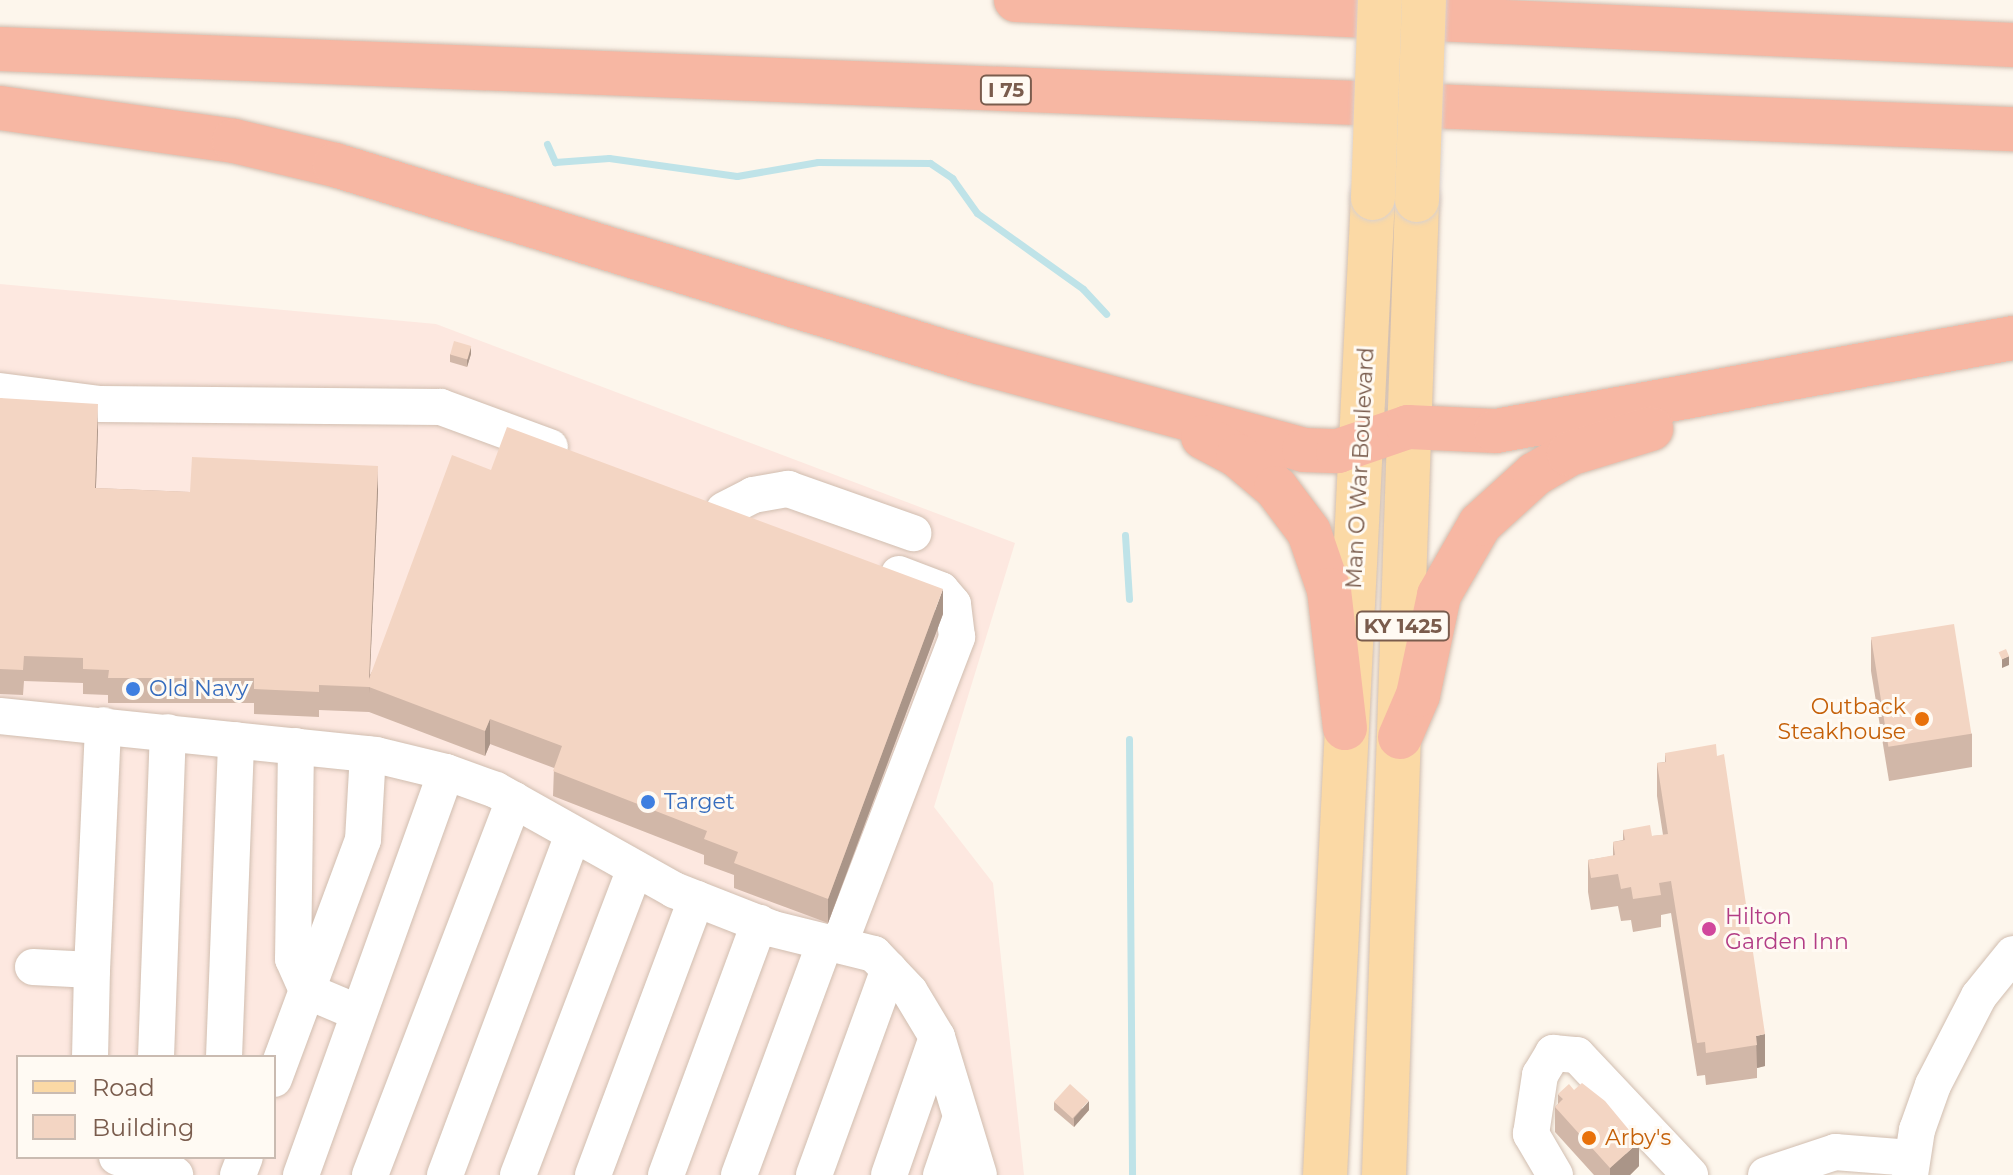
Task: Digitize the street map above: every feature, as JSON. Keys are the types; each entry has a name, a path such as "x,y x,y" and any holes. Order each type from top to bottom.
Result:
{"highway":[{"path":"1016,0 2013,45"},
{"name":"I 75","path":"0,49 2013,129"},
{"path":"0,108 234,141 335,165 1112,398 1304,450 1338,451 1408,427 1496,431 2005,340"},
{"path":"1400,737 1418,695 1439,595 1480,524 1535,474 1610,439 2005,340"},
{"path":"1112,398 1238,456 1292,508 1309,532 1329,590 1345,728"}],"main road":[{"name":"Man O War Boulevard","path":"1325,1175 1339,822 1362,443 1380,0"},
{"name":"Man O War Boulevard","path":"1384,1175 1424,0"}],"street":[{"path":"0,391 100,404 441,407 590,462"},
{"path":"767,526 709,505 788,489 913,533"},
{"path":"739,1175 957,637 953,604 941,590 869,563"},
{"path":"0,716 368,754 446,772 514,800 635,869 696,899 759,923 874,954 910,992 937,1037 979,1175"},
{"path":"90,1055 103,725"},
{"path":"156,1055 168,732"},
{"path":"224,1055 236,740"},
{"path":"296,746 293,959 307,991 359,1013"},
{"path":"276,1074 363,840 368,754"},
{"path":"301,1175 446,772"},
{"path":"370,1175 514,800"},
{"path":"445,1175 573,834"},
{"path":"518,1175 635,869"},
{"path":"593,1175 696,899"},
{"path":"666,1175 759,923"},
{"path":"1766,1175 1835,1152 1910,1166 1933,1085 1955,1040 2013,954"},
{"path":"33,967 92,970"},
{"path":"814,1175 889,969"},
{"path":"889,1175 937,1037"},
{"path":"1555,1175 1531,1134 1540,1075 1553,1053 1577,1055 1690,1175"},
{"path":"941,1175 961,1117"},
{"path":"126,1159 160,1167"}],"shaded area":[{"path":"0,284 436,324 1015,543 934,807 993,883 1024,1175 0,1175"}],"building":[{"path":"454,341 471,346 467,359 450,354"},
{"path":"0,398 98,404 95,488 190,492 192,457 378,466 369,679 452,455 491,470 507,427 943,589 828,899 734,863 738,852 704,839 707,831 553,771 562,746 490,719 485,731 369,687 319,685 319,692 254,689 254,678 108,678 109,670 83,669 83,658 24,656 23,670 0,669"},
{"name":"Outback Steakhouse","path":"1954,624 1971,734 1888,747 1871,637"},
{"path":"2006,649 2009,656 2002,659 1999,652"},
{"name":"Hilton Garden Inn","path":"1716,744 1717,756 1724,754 1765,1034 1756,1036 1757,1045 1706,1053 1705,1042 1697,1043 1671,881 1659,883 1661,895 1633,899 1631,887 1621,889 1618,874 1591,878 1588,860 1615,855 1613,842 1625,840 1623,830 1650,825 1652,836 1668,834 1657,763 1666,762 1665,753"},
{"path":"1582,1083 1605,1101 1639,1142 1610,1168 1555,1107 1563,1099 1558,1094 1569,1084 1574,1090"},
{"path":"1070,1084 1089,1101 1073,1119 1054,1102"}],"waterway":[{"path":"547,144 555,162 609,158 737,176 818,162 930,163 952,178 977,213 1083,289 1106,314"},
{"path":"1125,535 1129,599"},
{"path":"1129,739 1132,1175"}],"place":[{"name":"Old Navy","path":"133,689"},
{"name":"Outback Steakhouse","path":"1922,719"},
{"name":"Target","path":"648,802"},
{"name":"Hilton Garden Inn","path":"1709,929"},
{"name":"Arby's","path":"1589,1138"}]}
